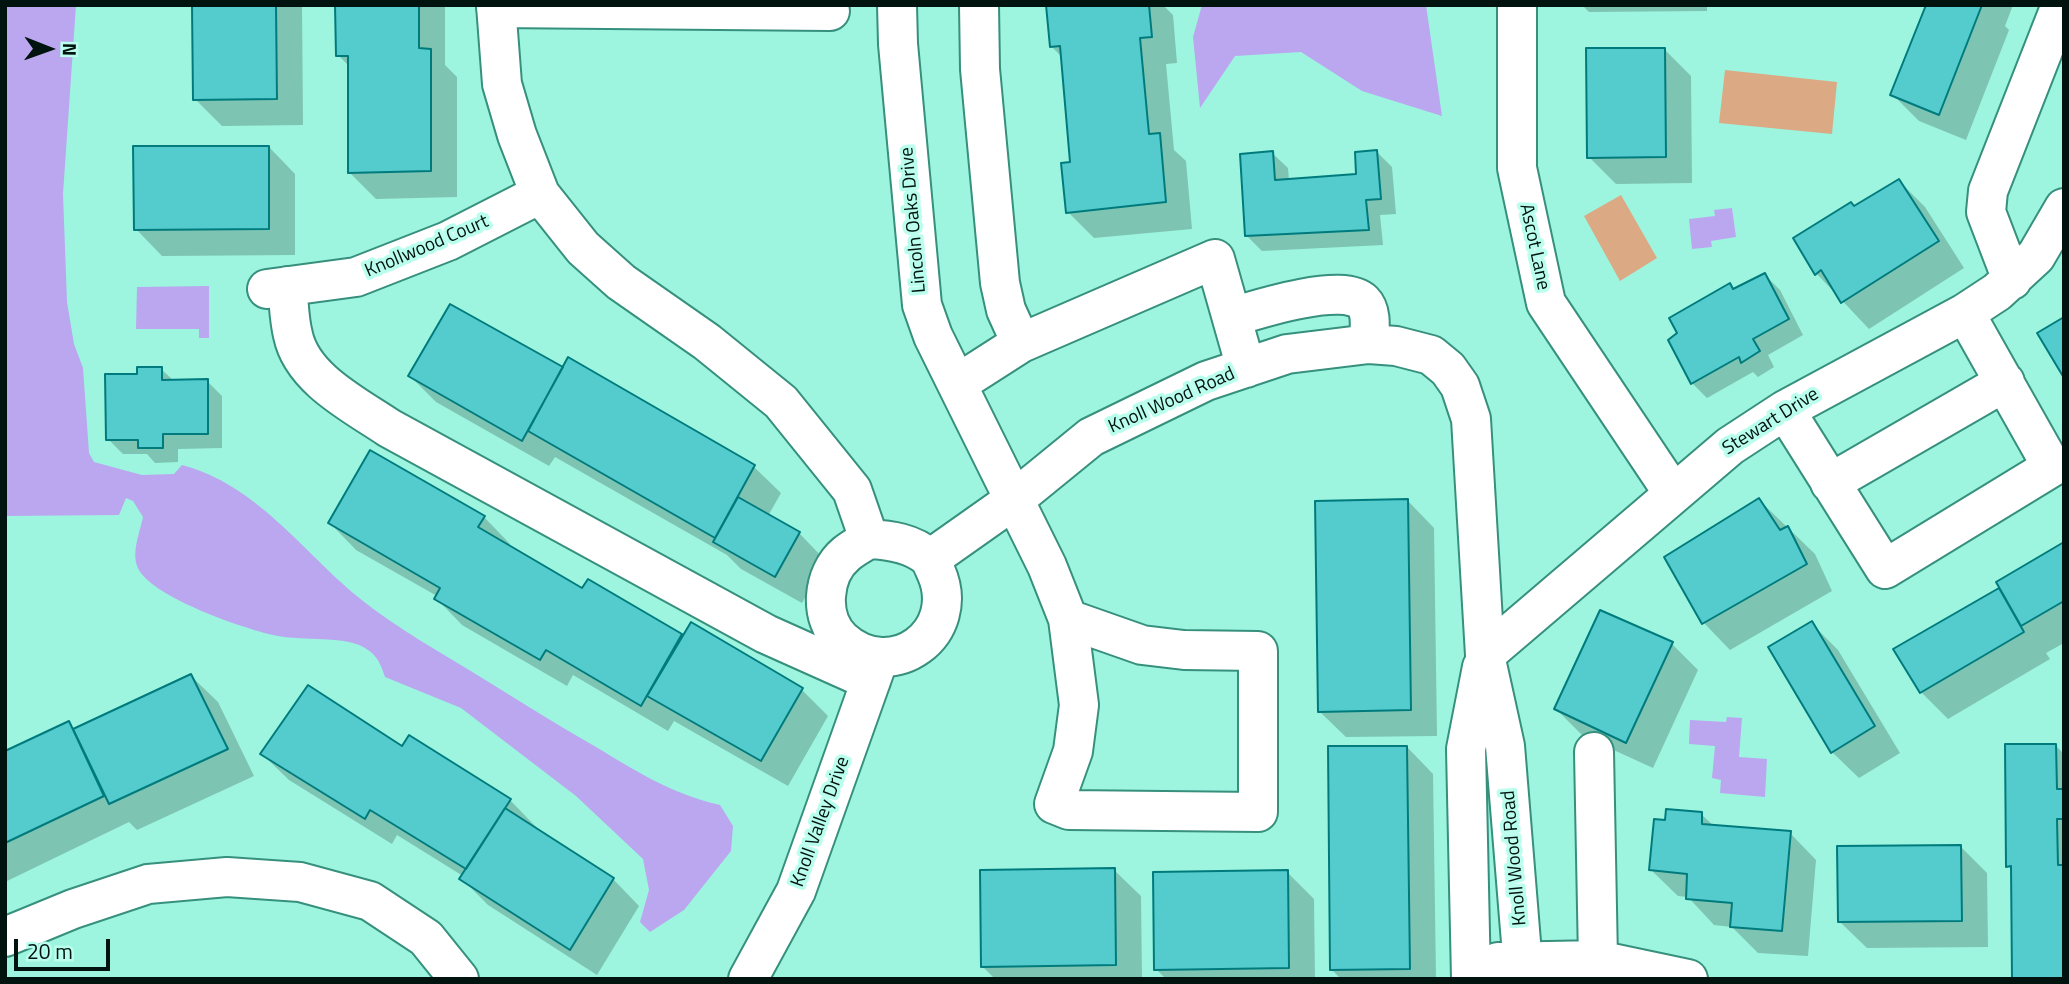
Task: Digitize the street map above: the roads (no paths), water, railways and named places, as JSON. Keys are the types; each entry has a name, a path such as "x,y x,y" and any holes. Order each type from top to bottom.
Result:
{"street":[{"name":"Lincoln Oaks Drive","path":"897,5 898,44 922,305 933,336 1048,566 1068,619 1079,705 1073,751 1054,804 1069,810 1258,812 1258,651 1184,650 1142,645 1068,619"},
{"path":"979,5 980,69 1000,283 1006,310 1021,342"},
{"name":"Ascot Lane","path":"1517,5 1517,168 1546,303 1673,493"},
{"path":"2012,280 1986,212 1988,191 2061,5"},
{"path":"830,11 496,7 502,84 517,135 540,194 583,248 621,282 707,342 781,402 852,490 869,539"},
{"name":"Knollwood Court","path":"540,194 448,241 356,277 277,288 301,356 321,379 389,428 766,634 875,669"},
{"name":"Stewart Drive","path":"1485,655 1730,446 1785,410 1965,313 1997,292 2036,256 2064,208"},
{"path":"957,384 1021,342 1215,259 1246,368"},
{"path":"1232,317 1286,300 1348,295 1363,302 1369,312 1369,344"},
{"path":"1785,410 1885,569 2052,467 1965,313"},
{"name":"Knoll Wood Road","path":"930,559 1015,499 1091,438 1206,381 1287,354 1369,344 1396,346 1431,355 1448,369 1460,386 1471,419 1485,655 1506,746 1524,970"},
{"path":"1829,482 2005,382"},
{"path":"869,539 888,540 910,546 930,559 940,581 942,603 936,626 922,644 875,669 839,638 828,618 825,595 831,573 845,554 869,539"},
{"name":"Knoll Wood Road","path":"1471,971 1466,749 1485,655"},
{"name":"Knoll Valley Drive","path":"748,979 796,891 875,669"},
{"path":"1594,752 1598,960"},
{"path":"5,937 73,909 148,884 227,877 300,882 370,901 426,938 459,979"},
{"path":"1471,971 1524,970 1598,960 1688,979"}]}
